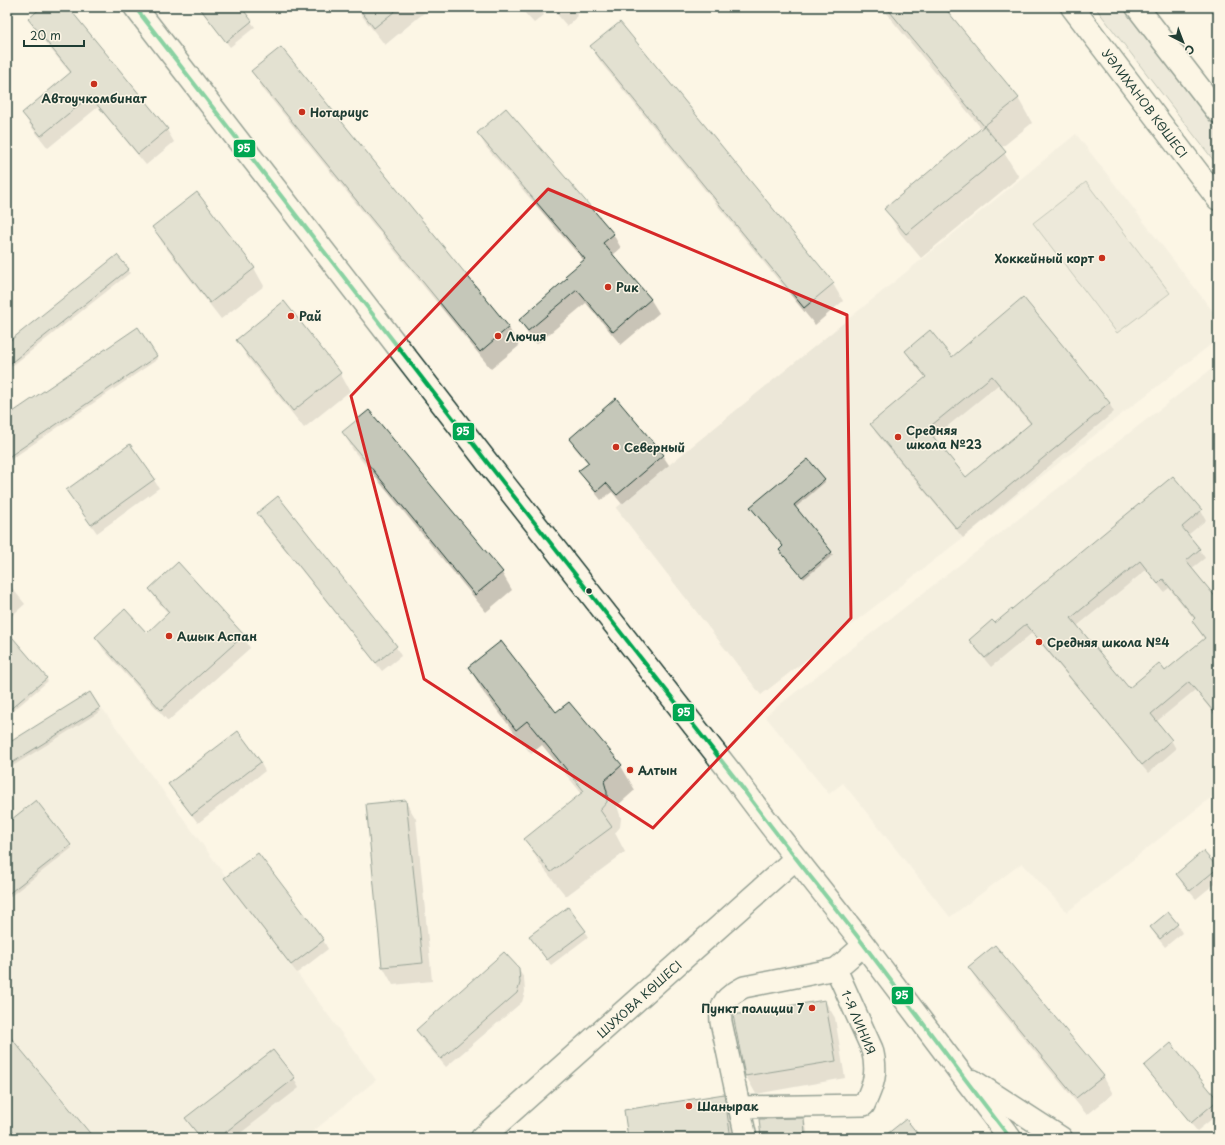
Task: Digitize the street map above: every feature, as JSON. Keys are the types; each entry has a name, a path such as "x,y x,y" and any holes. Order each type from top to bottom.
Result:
{"main road":[{"path":"136,7 487,462 735,778 763,818 864,945 1010,1138"},
{"name":"УӘЛИХАНОВ КӨШЕСІ","path":"1072,7 1218,199"},
{"path":"1137,7 1218,112"},
{"name":"ШУХОВА КӨШЕСІ","path":"482,1138 795,859"},
{"path":"958,1071 1061,1138"}],"street":[{"path":"746,1138 738,1107 721,1022 721,1007 725,1000 733,992 744,987 836,969 864,945"},
{"name":"1-Я ЛИНИЯ","path":"738,1107 864,1105 875,1079 872,1049 836,969"}],"highlighted area":[{"path":"548,189 847,315 851,618 653,828 424,679 351,396"}],"shaded area":[{"path":"1095,7 1122,7 1218,132 1218,166"},
{"name":"Средняя школа №23","path":"1076,134 1218,318 1218,339 761,695 616,508"},
{"name":"Хоккейный корт","path":"1086,182 1170,293 1117,333 1033,223"},
{"name":"Средняя школа №4","path":"1218,364 1218,792 1067,912 1022,863 950,917 843,783 829,794 765,716"},
{"path":"90,692 376,1080 305,1138 7,1138 7,744"}],"building":[{"name":"Автоучкомбинат","path":"42,7 68,7 168,129 138,154 90,96 41,136 22,113 71,72 28,19"},
{"path":"199,7 241,7 252,21 226,42"},
{"path":"358,7 400,7 374,28"},
{"path":"886,7 944,7 1019,98 984,126"},
{"path":"620,22 834,283 804,308 590,46"},
{"path":"281,47 509,327 480,352 251,71"},
{"path":"506,108 614,234 603,243 651,299 613,332 577,290 528,331 519,320 567,278 565,276 585,259 477,133"},
{"path":"984,126 1006,152 906,234 884,209"},
{"path":"197,192 255,268 210,303 152,227"},
{"path":"117,255 129,269 7,366 7,343"},
{"name":"Средняя школа №23","path":"1023,297 1110,403 957,529 870,424 926,377 905,351 930,330 952,357","holes":["992,376 1031,423 966,477 927,429"]},
{"path":"284,301 341,373 293,411 236,340"},
{"path":"138,327 157,356 7,458 7,416"},
{"name":"Северный","path":"616,398 664,455 617,495 606,483 596,492 578,471 589,463 569,439"},
{"path":"369,410 503,572 475,595 342,432"},
{"path":"130,444 155,479 91,525 66,490"},
{"path":"808,459 825,479 794,505 832,552 802,577 779,550 783,546 750,507"},
{"name":"Средняя школа №4","path":"1173,476 1202,510 1182,527 1200,549 1186,561 1218,600 1218,717 1189,682 1151,714 1172,740 1142,765 1026,624 985,658 969,640 992,620 995,623","holes":["1140,561 1158,584 1163,579 1195,618 1192,621 1205,638 1165,671 1159,663 1129,688 1071,618"]},
{"path":"278,496 397,646 376,663 257,513"},
{"name":"Ашык Аспан","path":"178,562 244,635 161,710 95,637 125,609 147,633 169,612 149,589"},
{"path":"7,631 47,678 7,712"},
{"path":"501,641 556,712 569,702 622,765 604,781 607,792 607,802 600,810 612,827 551,872 524,839 584,791 527,721 516,730 468,667"},
{"path":"90,692 100,708 7,766 7,744"},
{"path":"238,731 261,762 192,815 168,784"},
{"path":"36,800 71,845 7,895 7,823"},
{"path":"406,800 423,963 382,967 366,804"},
{"path":"1203,851 1218,868 1190,891 1176,874"},
{"path":"258,853 324,940 291,965 224,878"},
{"path":"568,907 586,931 547,960 529,936"},
{"path":"1168,912 1178,924 1160,939 1150,927"},
{"path":"995,945 1104,1076 1076,1098 968,967"},
{"path":"504,952 519,968 520,983 517,993 441,1059 416,1030"},
{"path":"825,1000 836,1061 745,1076 733,1015"},
{"path":"7,1033 94,1138 18,1138 7,1124"},
{"path":"1171,1043 1218,1100 1191,1123 1144,1066"},
{"path":"273,1050 295,1078 218,1138 201,1138 185,1118"},
{"path":"724,1094 731,1138 628,1138 624,1110"},
{"path":"804,1118 805,1134 761,1138 759,1119"},
{"path":"906,1119 921,1138 882,1138"}],"transit line":[{"name":"95","path":"135,7 487,462 735,778 1010,1138"}],"place":[{"name":"Автоучкомбинат","path":"94,84"},
{"name":"Нотариус","path":"302,112"},
{"name":"Хоккейный корт","path":"1102,258"},
{"name":"Рик","path":"608,287"},
{"name":"Рай","path":"291,316"},
{"name":"Лючия","path":"498,336"},
{"name":"Средняя школа №23","path":"898,437"},
{"name":"Северный","path":"616,447"},
{"name":"Ашык Аспан","path":"169,636"},
{"name":"Средняя школа №4","path":"1039,642"},
{"name":"Алтын","path":"630,770"},
{"name":"Пункт полиции 7","path":"812,1008"},
{"name":"Шанырак","path":"689,1106"}]}
